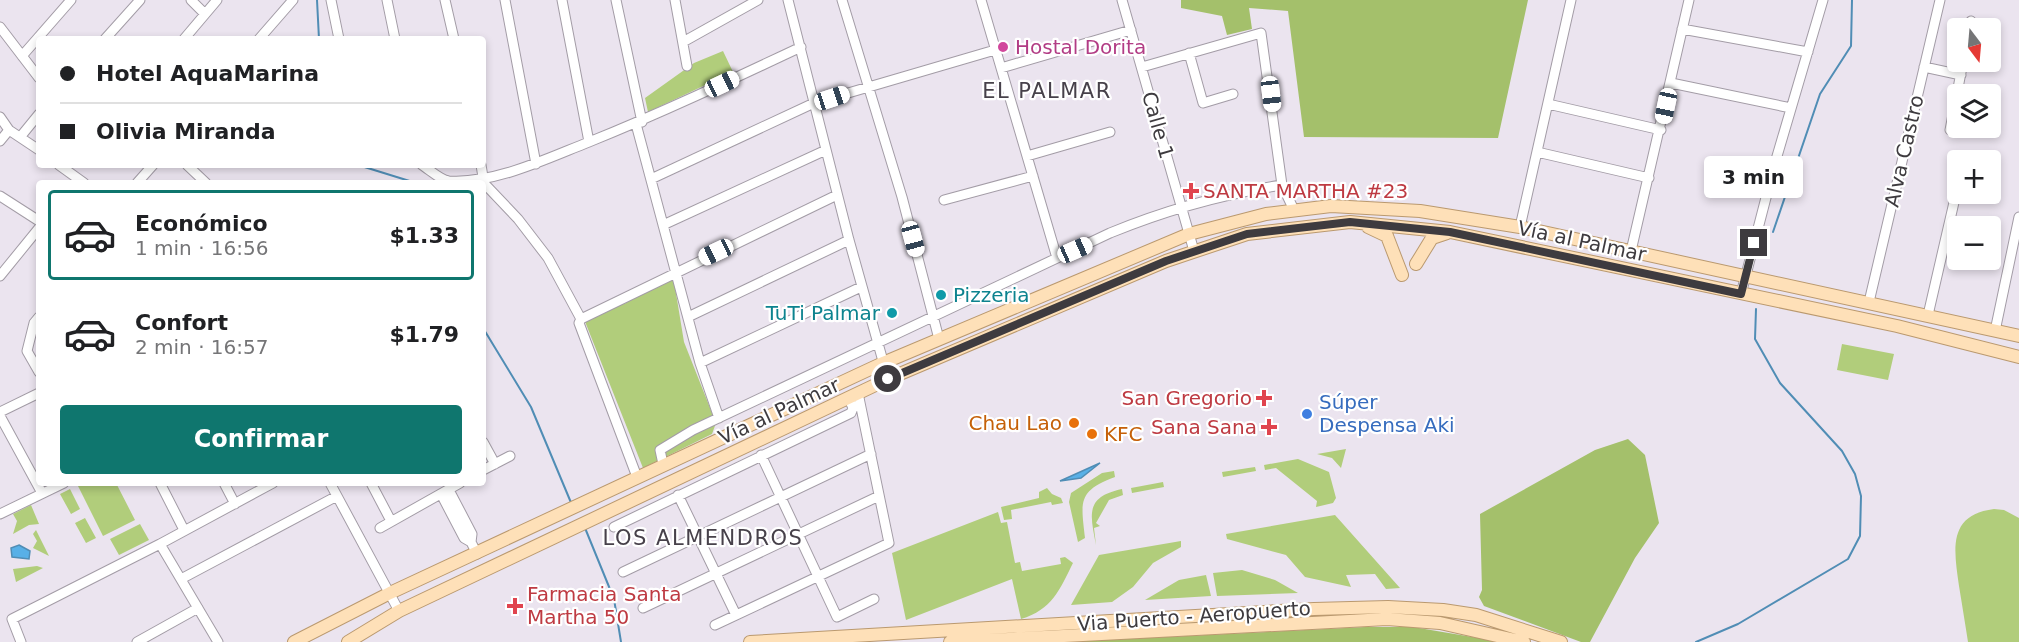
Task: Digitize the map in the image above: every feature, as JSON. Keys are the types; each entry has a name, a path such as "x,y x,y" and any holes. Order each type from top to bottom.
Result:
{"main road":[{"name":"Vía al Palmar","path":"294,642 390,593 883,363 1189,234 1231,222 1294,210 1331,206 1374,206 1420,210 1631,251 2019,336"},
{"name":"Vía al Palmar","path":"348,642 399,611 888,379 1194,250 1247,234 1350,222 1450,232 1897,326 2019,357"},
{"path":"1350,222 1377,229 1387,236 1402,275"},
{"path":"1416,264 1432,238 1450,232"},
{"name":"Via Puerto - Aeropuerto","path":"750,642 1314,609 1388,607 1421,608 1476,615 1562,642"},
{"name":"Via Puerto - Aeropuerto","path":"950,642 1387,619 1440,623 1524,642"}],"street":[{"path":"40,36 71,0"},
{"path":"108,36 140,0"},
{"path":"191,0 205,14"},
{"path":"187,36 217,0"},
{"path":"262,36 293,0"},
{"path":"331,0 338,36"},
{"path":"387,0 394,36"},
{"path":"445,0 453,36"},
{"path":"505,0 536,164"},
{"path":"562,0 589,142"},
{"path":"616,0 651,179 700,363 720,418"},
{"path":"675,0 687,66"},
{"path":"682,42 758,0"},
{"path":"788,0 861,287 888,379"},
{"path":"842,0 902,197 939,339"},
{"path":"981,0 1057,258"},
{"name":"Calle 1","path":"1122,0 1194,250"},
{"path":"1520,228 1571,0"},
{"path":"1631,251 1689,0"},
{"path":"1741,294 1791,108 1823,0"},
{"name":"Alva Castro","path":"1869,302 1940,0"},
{"path":"0,27 36,74"},
{"path":"1682,29 1808,52"},
{"path":"1001,68 1131,30"},
{"path":"1142,67 1261,33 1282,186 1294,210"},
{"path":"22,57 36,41"},
{"path":"427,168 445,180 482,178 536,164 639,123 801,47"},
{"path":"651,179 814,103 995,50"},
{"path":"1189,53 1203,103 1233,94"},
{"path":"1924,67 1961,75"},
{"path":"1959,84 1961,72"},
{"path":"1671,83 1791,108"},
{"path":"1548,104 1661,129"},
{"path":"0,117 9,130 36,148"},
{"path":"21,136 36,118"},
{"path":"0,141 9,130"},
{"path":"1027,156 1110,132"},
{"path":"663,225 826,150"},
{"path":"1537,152 1649,178"},
{"path":"140,180 150,168"},
{"path":"190,168 203,180"},
{"path":"481,168 482,178"},
{"path":"944,200 1033,176"},
{"path":"486,183 548,258 580,319 579,323 637,477"},
{"path":"663,464 659,455 664,446 1057,258 1149,217 1237,192 1282,186"},
{"path":"580,319 675,271 837,195"},
{"path":"0,196 36,218"},
{"path":"1928,315 1954,204"},
{"path":"1995,331 2019,218"},
{"path":"0,276 36,232"},
{"path":"687,317 849,240"},
{"path":"700,363 861,287"},
{"path":"36,321 27,351 36,367"},
{"path":"36,395 0,414 36,482"},
{"path":"715,625 889,543 871,454 853,395"},
{"path":"614,527 851,412 853,395"},
{"path":"486,448 495,464"},
{"path":"624,572 871,454"},
{"path":"761,455 837,617 874,599"},
{"path":"486,468 510,456"},
{"path":"38,486 42,493"},
{"path":"0,514 57,486"},
{"path":"162,486 184,530"},
{"path":"226,486 235,504"},
{"path":"21,642 12,619 268,486"},
{"path":"332,486 399,611"},
{"path":"373,486 391,521"},
{"path":"380,528 444,489 464,538 471,542 477,554"},
{"path":"678,495 736,615"},
{"path":"181,579 337,496"},
{"path":"643,608 879,496"},
{"path":"160,544 218,642"},
{"path":"137,642 198,608"}],"green space":[{"path":"1181,0 1528,0 1498,138 1304,137 1288,11 1249,8 1252,29 1227,35 1222,16 1181,8"},
{"path":"723,51 733,72 648,112 645,98 694,63"},
{"path":"673,275 684,342 716,423 712,434 643,468 584,319 626,303 643,290"},
{"path":"1842,344 1894,354 1888,380 1837,370"},
{"path":"1628,439 1645,455 1659,523 1635,558 1590,642 1581,642 1484,606 1479,597 1482,590 1480,514 1595,450"},
{"path":"1346,449 1341,468 1332,458 1317,454"},
{"path":"1298,459 1329,472 1336,498 1333,503 1316,507 1317,501 1276,468 1265,470 1264,465"},
{"path":"1255,467 1256,471 1223,477 1222,472"},
{"path":"1114,471 1115,477 1094,487 1084,499 1085,538 1078,542 1069,502 1071,493 1102,473"},
{"path":"1163,482 1164,487 1132,493 1131,488"},
{"path":"78,486 118,486 135,520 103,536"},
{"path":"1047,488 1052,494 1061,498 1063,503 1052,505 1051,502 1011,510 1012,519 1004,520 1001,507 1039,498 1039,492"},
{"path":"70,489 80,509 71,514 60,494"},
{"path":"1122,489 1123,495 1109,500 1096,523 1100,526 1094,528 1096,545 1092,524 1093,508 1101,497"},
{"path":"31,505 39,524 29,525 13,534 17,521 13,514"},
{"path":"1994,509 2004,510 2019,518 2019,642 1968,642 1956,560 1957,536 1968,518"},
{"path":"998,512 1001,523 1007,522 1015,563 1020,562 1022,571 1061,564 1060,558 1065,557 1073,563 1054,597 1040,610 1021,619 1012,579 906,620 892,553"},
{"path":"1335,515 1400,588 1386,589 1375,574 1346,575 1351,587 1305,577 1286,555 1227,539 1226,534"},
{"path":"85,518 96,538 86,543 75,523"},
{"path":"140,524 149,540 119,555 110,539"},
{"path":"36,530 49,556 33,548 37,541 33,534"},
{"path":"1181,541 1181,547 1153,563 1133,587 1112,602 1071,605 1099,555"},
{"path":"37,566 43,568 16,582 13,569"},
{"path":"1242,570 1275,580 1298,593 1217,596 1213,573"},
{"path":"1206,575 1211,596 1145,600 1179,580"},
{"path":"1365,627 1413,627 1502,642 1064,642"}],"water":[{"path":"1100,463 1081,478 1060,481"},
{"path":"19,545 30,551 29,559 12,557 11,548"}],"waterway":[{"path":"317,0 319,36"},
{"path":"1773,232 1820,94 1851,46 1852,0"},
{"path":"368,168 406,180"},
{"path":"1696,642 1738,624 1848,559 1860,536 1861,496 1855,474 1842,451 1780,383 1755,339 1756,309"},
{"path":"486,333 531,407 572,505"},
{"path":"585,528 614,599 621,642"}],"place":[{"name":"Hostal Dorita","path":"1003,47"},
{"name":"SANTA MARTHA #23","path":"1191,191"},
{"name":"Pizzeria","path":"941,295"},
{"name":"TuTi Palmar","path":"892,313"},
{"name":"San Gregorio","path":"1264,398"},
{"name":"Súper Despensa Aki","path":"1307,414"},
{"name":"Chau Lao","path":"1074,423"},
{"name":"Sana Sana","path":"1269,427"},
{"name":"KFC","path":"1092,434"},
{"name":"Farmacia Santa Martha 50","path":"515,606"}],"district":[{"name":"EL PALMAR","path":"1047,91"},
{"name":"LOS ALMENDROS","path":"703,538"}],"route":[{"path":"888,379 1166,261 1247,234 1350,222 1418,228 1450,232 1741,294 1754,243"}]}
